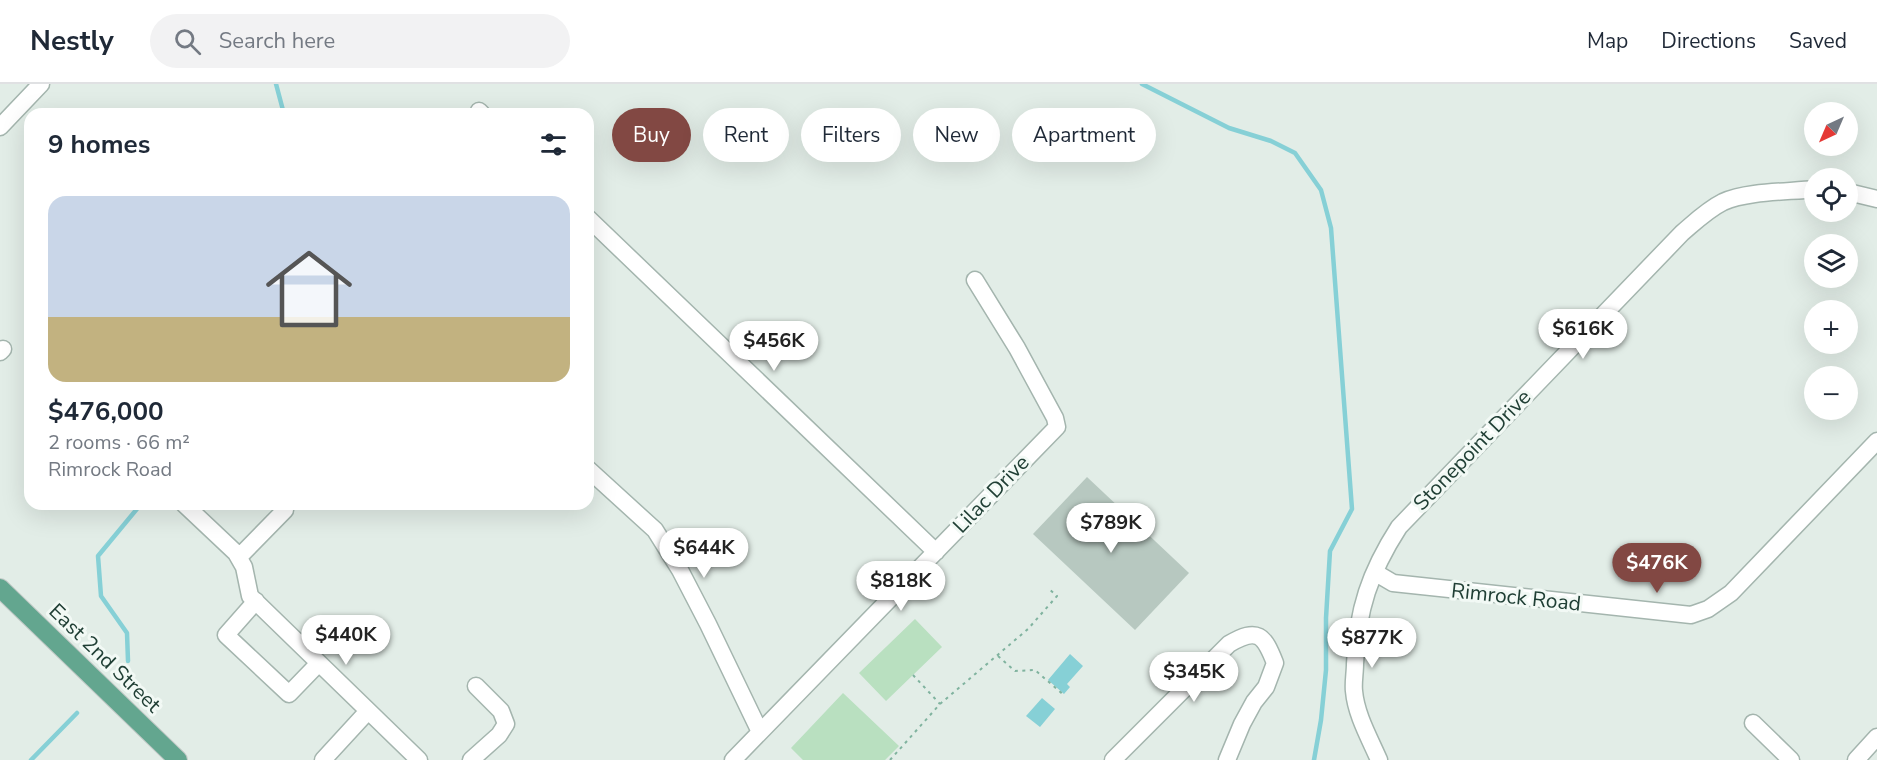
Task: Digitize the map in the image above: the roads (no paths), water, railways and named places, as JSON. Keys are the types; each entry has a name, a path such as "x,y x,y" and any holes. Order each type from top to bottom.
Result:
{"main road":[{"name":"East 2nd Street","path":"0,588 178,760"}],"street":[{"path":"0,127 41,84"},
{"name":"Stonepoint Drive","path":"1379,760 1361,717 1354,692 1360,608 1367,587 1399,527 1701,216 1724,201 1804,190"},
{"path":"1858,194 1877,199"},
{"path":"594,224 936,552"},
{"name":"Lilac Drive","path":"733,760 1057,427 1055,417 1017,348 975,280"},
{"name":"Rimrock Road","path":"1376,573 1393,584 1691,615 1708,609 1731,593 1877,441"},
{"path":"594,474 655,530 704,615 760,732"},
{"path":"190,510 239,557 253,599 419,760"},
{"path":"239,557 285,510"},
{"path":"253,599 226,635 289,694 319,663"},
{"path":"1113,760 1229,644 1245,635 1256,634 1267,642 1275,663 1266,687 1254,702 1242,724 1227,760"},
{"path":"471,760 499,735 506,724 501,711 476,686"},
{"path":"323,760 368,711"},
{"path":"1753,723 1791,760"},
{"path":"1856,760 1877,737"}],"water":[{"path":"1070,654 1083,666 1067,684 1070,687 1064,694 1048,680"},
{"path":"1042,698 1055,709 1040,727 1026,716"}],"waterway":[{"path":"276,84 282,108"},
{"path":"1142,84 1229,128 1271,141 1295,153 1321,190 1331,228 1352,509 1330,551 1326,670 1314,760"},
{"path":"128,661 127,633 101,596 98,556 136,510"},
{"path":"31,760 77,713"}]}
